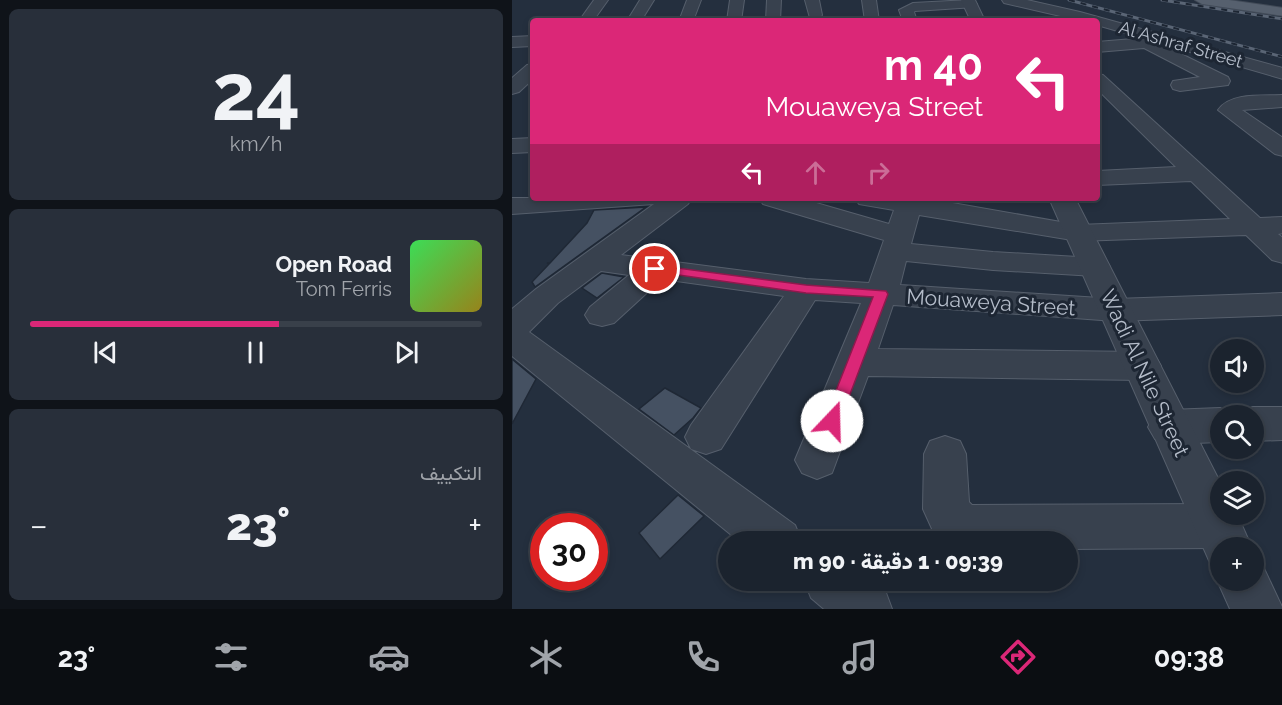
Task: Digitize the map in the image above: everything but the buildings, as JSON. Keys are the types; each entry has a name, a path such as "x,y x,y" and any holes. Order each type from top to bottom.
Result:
{"main road":[{"path":"1202,0 1283,12"}],"street":[{"path":"588,18 601,0"},
{"path":"636,18 647,0"},
{"path":"687,18 694,0"},
{"path":"734,18 737,0"},
{"path":"773,18 774,0"},
{"path":"812,0 815,15"},
{"path":"869,0 872,18"},
{"name":"Al Ashraf Street","path":"1008,0 1082,18"},
{"path":"909,18 906,9 913,7 969,2 977,18"},
{"name":"Al Ashraf Street","path":"1100,22 1283,74"},
{"path":"1100,28 1119,27"},
{"path":"512,42 530,41"},
{"path":"1100,47 1171,41"},
{"path":"1147,43 1221,81 1180,85"},
{"path":"512,66 530,65"},
{"path":"512,88 530,72"},
{"path":"1100,82 1283,254"},
{"path":"512,96 530,95"},
{"path":"1283,101 1239,104 1228,110 1283,149"},
{"path":"1100,178 1197,173"},
{"path":"512,206 596,201"},
{"path":"512,328 547,296 674,201"},
{"path":"782,201 862,226 903,222 1078,232 1283,225"},
{"path":"872,201 903,222 993,261 1095,267"},
{"name":"Wadi Al Nile Street","path":"1063,201 1223,537"},
{"path":"817,460 881,294 903,222"},
{"name":"Mouaweya Street","path":"594,261 806,289 1115,310 1283,304"},
{"path":"602,315 655,269"},
{"path":"706,437 806,289"},
{"path":"512,298 547,296"},
{"path":"512,337 764,531"},
{"path":"855,362 1142,366"},
{"path":"1264,424 1283,423"},
{"path":"1169,427 1210,425"},
{"path":"945,454 946,509 950,516 964,527 1223,537"},
{"path":"843,591 866,609"},
{"path":"1248,591 1257,609"}],"railway":[{"path":"1069,0 1283,57"},
{"path":"1162,0 1283,19"}],"route":[{"path":"655,269 806,289 881,294 832,421"}]}
